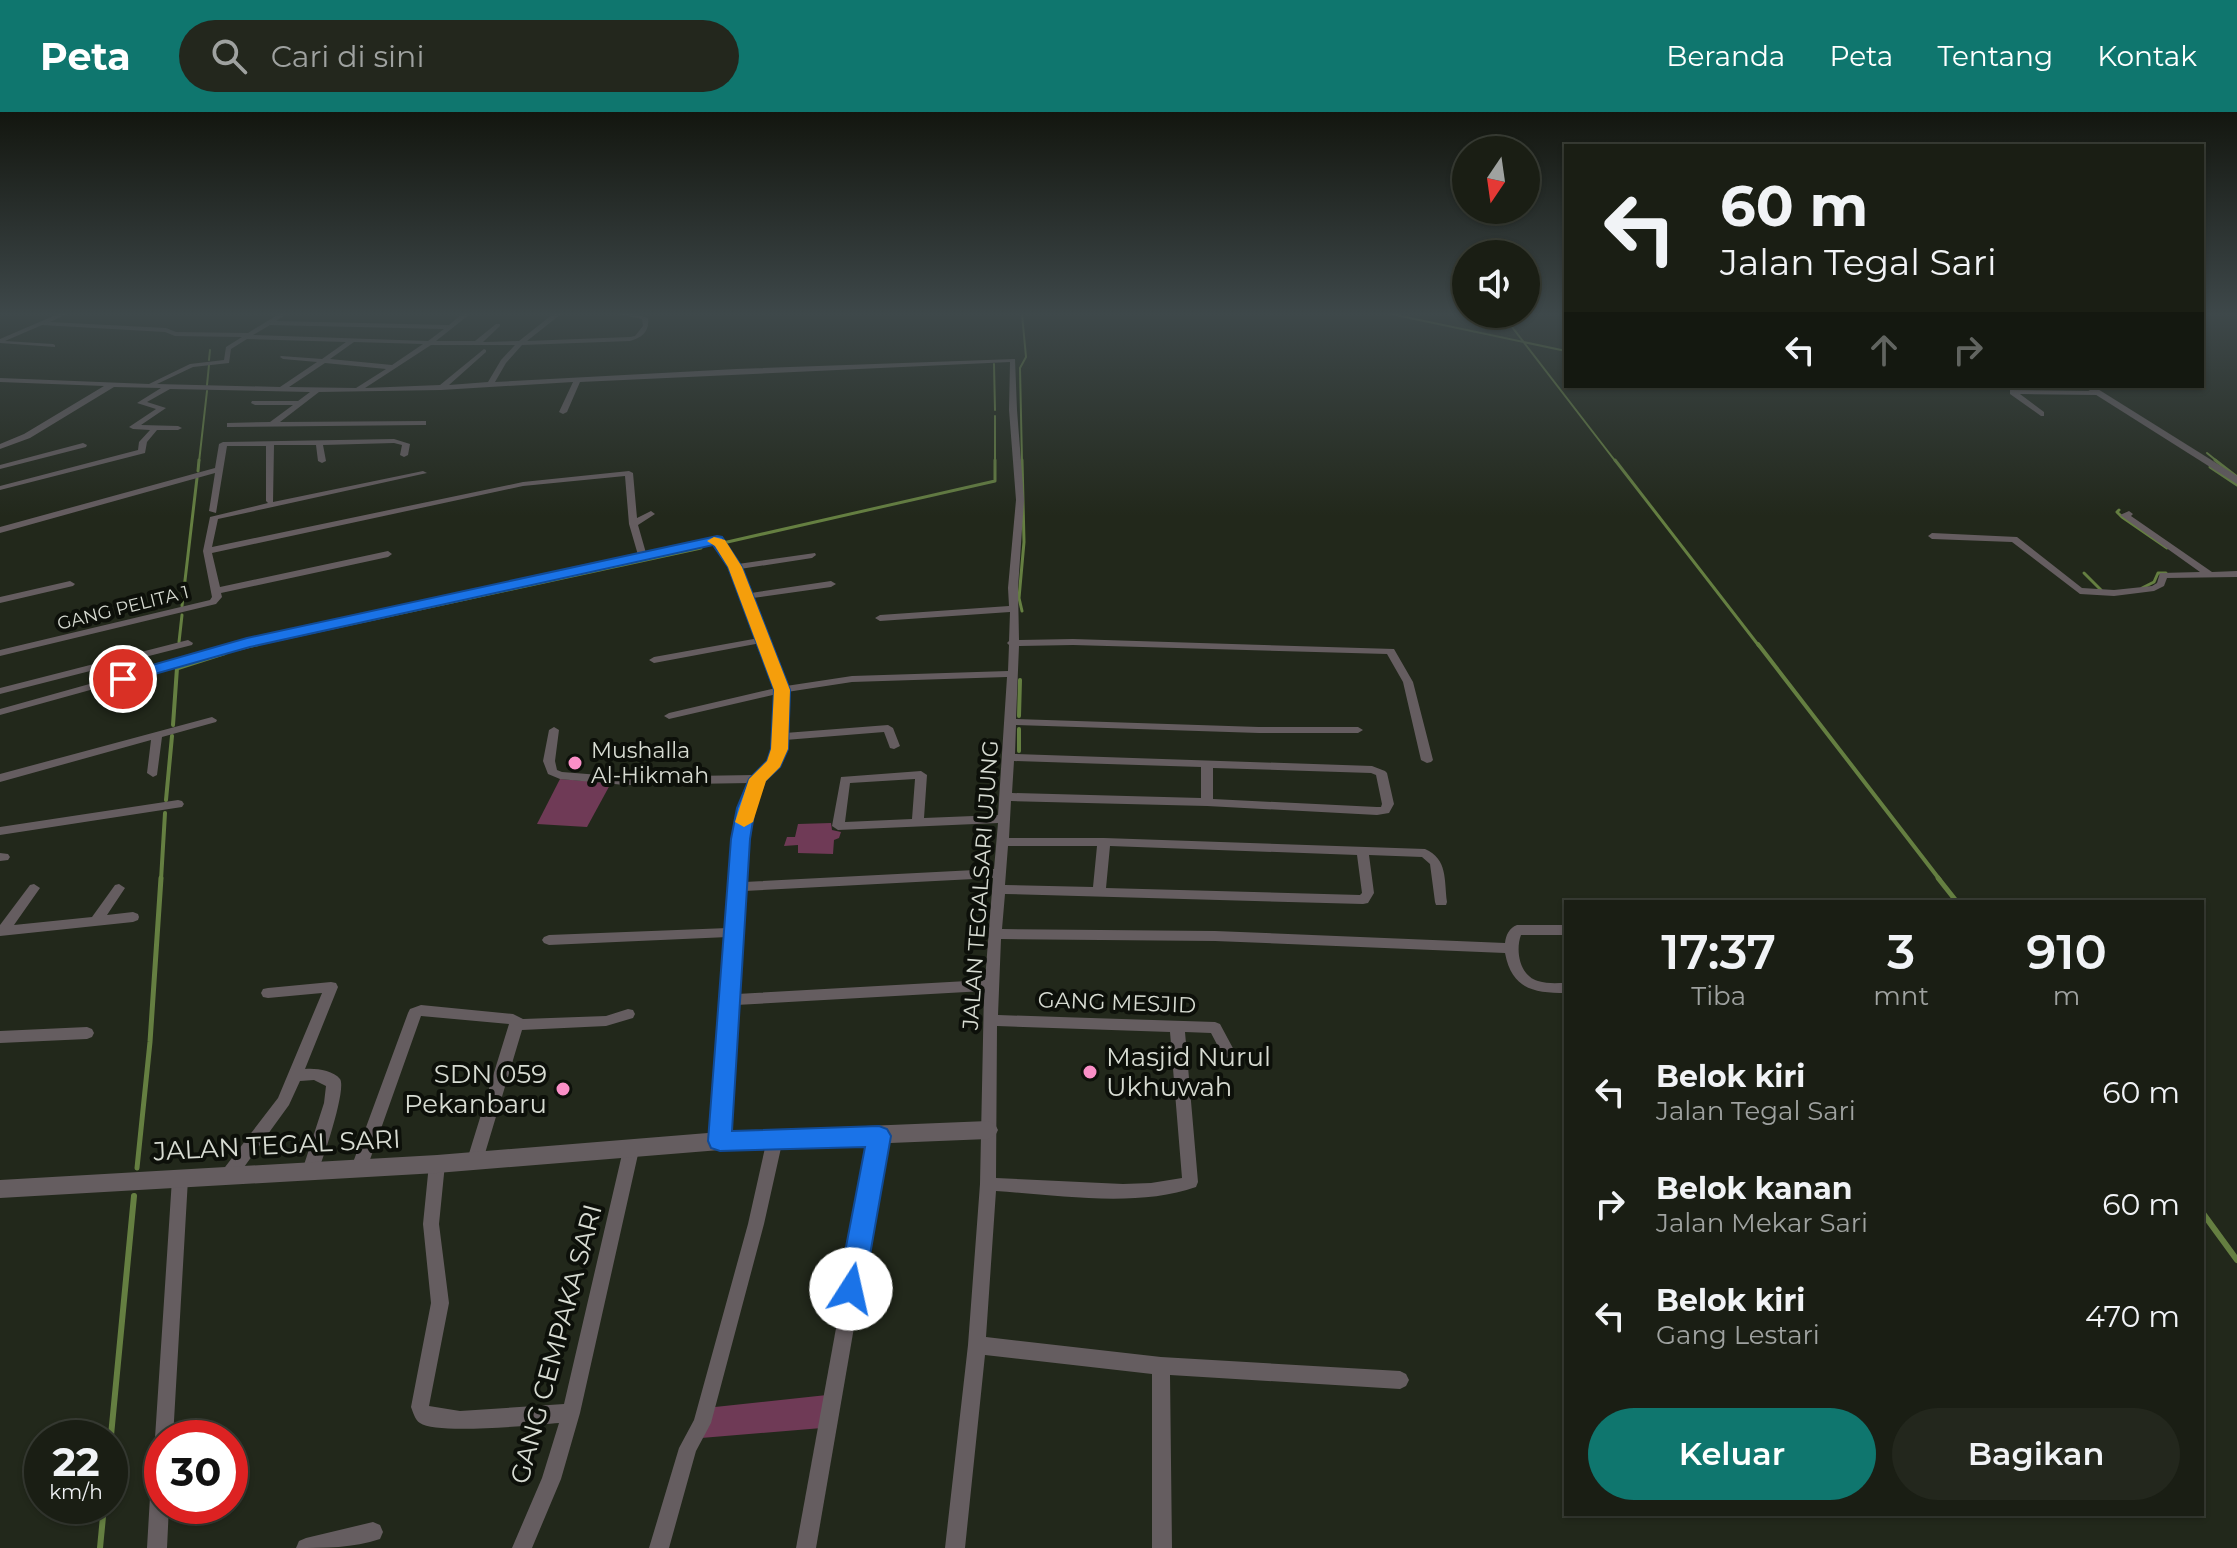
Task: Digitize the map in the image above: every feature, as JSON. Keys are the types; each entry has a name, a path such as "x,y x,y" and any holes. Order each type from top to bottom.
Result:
{"street":[{"path":"2,381 356,390 534,381"},
{"path":"149,386 159,381"},
{"path":"282,389 295,381"},
{"path":"356,390 370,381"},
{"path":"441,388 449,381"},
{"path":"563,412 577,381"},
{"name":"JALAN TEGALSARI UJUNG","path":"955,1548 977,1345 988,1184 991,985 1009,757 1020,500 1013,381"},
{"path":"0,447 27,436 113,384"},
{"path":"168,387 140,405 162,408 133,426 178,428"},
{"path":"2013,388 2018,391"},
{"path":"2090,388 2237,481"},
{"path":"273,424 317,390"},
{"path":"2041,414 2013,392 2098,393"},
{"path":"255,403 299,403"},
{"path":"230,425 423,423"},
{"path":"0,488 136,454 142,451 143,442 155,428"},
{"path":"364,441 367,457"},
{"path":"270,442 270,501"},
{"path":"319,442 322,461"},
{"path":"0,530 217,470 223,444 403,442 406,444 404,455"},
{"path":"0,467 83,445"},
{"name":"GANG PELITA 1","path":"0,653 204,605 216,599 207,551 217,470"},
{"path":"213,514 423,473"},
{"path":"207,551 509,487 629,473 633,524 643,556"},
{"path":"633,524 651,514"},
{"path":"2129,514 2124,515 2209,574"},
{"path":"1932,536 2014,539 2073,588 2089,593 2142,591 2161,584 2163,575 2237,574"},
{"path":"0,712 247,643 717,540 735,567 782,690 781,737 774,764 758,779 746,808 741,839 720,1141"},
{"path":"216,591 388,554"},
{"path":"735,567 812,555"},
{"path":"0,600 70,584"},
{"path":"747,596 831,584"},
{"path":"880,618 1013,609"},
{"path":"654,660 763,640"},
{"path":"0,691 188,643"},
{"path":"1012,643 1390,651 1408,682 1427,760"},
{"path":"669,716 782,690 852,679 1011,674"},
{"path":"0,778 212,720"},
{"path":"1010,722 1358,730"},
{"path":"781,737 888,728 894,746"},
{"path":"554,730 549,761 552,772 560,775 625,781 758,779"},
{"path":"153,773 157,735"},
{"path":"1004,797 1207,802 1377,811 1385,810 1388,804 1378,771 1009,757"},
{"path":"1207,764 1207,802"},
{"path":"918,822 921,775 845,780 838,826 1003,819"},
{"path":"0,831 178,804"},
{"path":"1002,842 1104,842 1430,855 1436,863 1441,902"},
{"path":"1099,890 1104,842"},
{"path":"999,889 1363,900 1368,893 1362,850"},
{"path":"739,887 999,873"},
{"path":"2,931 34,888"},
{"path":"96,921 119,888"},
{"path":"2,931 133,917"},
{"path":"1564,930 1517,930 1513,933 1509,948 1521,975 1529,983 1564,988"},
{"path":"549,940 735,932"},
{"path":"994,934 1215,936 1509,948"},
{"path":"729,1000 991,985"},
{"path":"228,1176 284,1101 331,987 268,993"},
{"path":"359,1168 417,1012 513,1019 516,1025 475,1160"},
{"path":"516,1025 606,1021 628,1014"},
{"name":"GANG MESJID","path":"990,1020 1215,1028 1228,1052"},
{"path":"988,1184 1125,1190 1177,1189 1190,1182 1177,1026"},
{"path":"0,1037 87,1033"},
{"path":"295,1075 316,1074 334,1083 332,1103 310,1171"},
{"name":"JALAN TEGAL SARI","path":"0,1189 437,1164 720,1141 988,1130"},
{"path":"806,1548 879,1136"},
{"path":"659,1548 688,1448 702,1423 756,1224 775,1139"},
{"name":"GANG CEMPAKA SARI","path":"522,1548 551,1479 571,1413 631,1150"},
{"path":"437,1164 431,1224 440,1303 420,1407 425,1416 460,1420 571,1413"},
{"path":"165,1420 180,1179"},
{"path":"977,1345 1161,1366 1400,1380"},
{"path":"1161,1366 1162,1548"},
{"path":"157,1548 158,1524"},
{"path":"306,1548 373,1532"}],"shaded area":[{"path":"560,779 611,783 587,827 537,824"},
{"path":"831,823 832,830 841,832 839,838 834,840 833,854 798,853 798,845 784,846 787,837 795,837 798,824"},
{"path":"827,1395 822,1428 701,1438 715,1407"}],"waterway":[{"path":"207,381 207,385"},
{"path":"994,381 995,410"},
{"path":"1020,381 1022,462"},
{"path":"1554,381 1616,462"},
{"path":"199,462 207,391"},
{"path":"723,543 995,481 995,416"},
{"path":"2207,453 2218,462"},
{"path":"198,471 199,460"},
{"path":"1022,460 1024,542 1019,598 1022,611"},
{"path":"1615,460 1759,646"},
{"path":"2215,460 2237,477"},
{"path":"2210,467 2237,485"},
{"path":"182,606 197,478"},
{"path":"2119,510 2117,512 2122,517 2167,548"},
{"path":"256,645 701,548"},
{"path":"2084,573 2101,590"},
{"path":"2142,588 2154,582 2158,573 2166,573"},
{"path":"179,642 182,615"},
{"path":"1758,644 1940,880"},
{"path":"237,649 256,645"},
{"path":"249,646 256,645"},
{"path":"178,668 225,653"},
{"path":"173,725 177,668"},
{"path":"1019,716 1020,680"},
{"path":"1019,729 1019,751"},
{"path":"166,800 172,736"},
{"path":"161,880 165,813"},
{"path":"137,1168 150,1042 161,878"},
{"path":"1938,878 1955,900"},
{"path":"112,1420 134,1196"},
{"path":"2204,1215 2237,1260"},
{"path":"100,1548 102,1524"}],"slow traffic":[{"path":"714,541 720,543 735,567 782,690 779,749 774,764 758,779 746,808 744,822"}],"place":[{"name":"Mushalla Al-Hikmah","path":"575,763"},
{"name":"Masjid Nurul Ukhuwah","path":"1090,1072"},
{"name":"SDN 059 Pekanbaru","path":"563,1089"}],"route":[{"path":"123,679 247,643 717,540 730,557 753,608 782,690 779,749 774,764 758,779 746,808 741,839 720,1141 879,1136 851,1289"}]}
